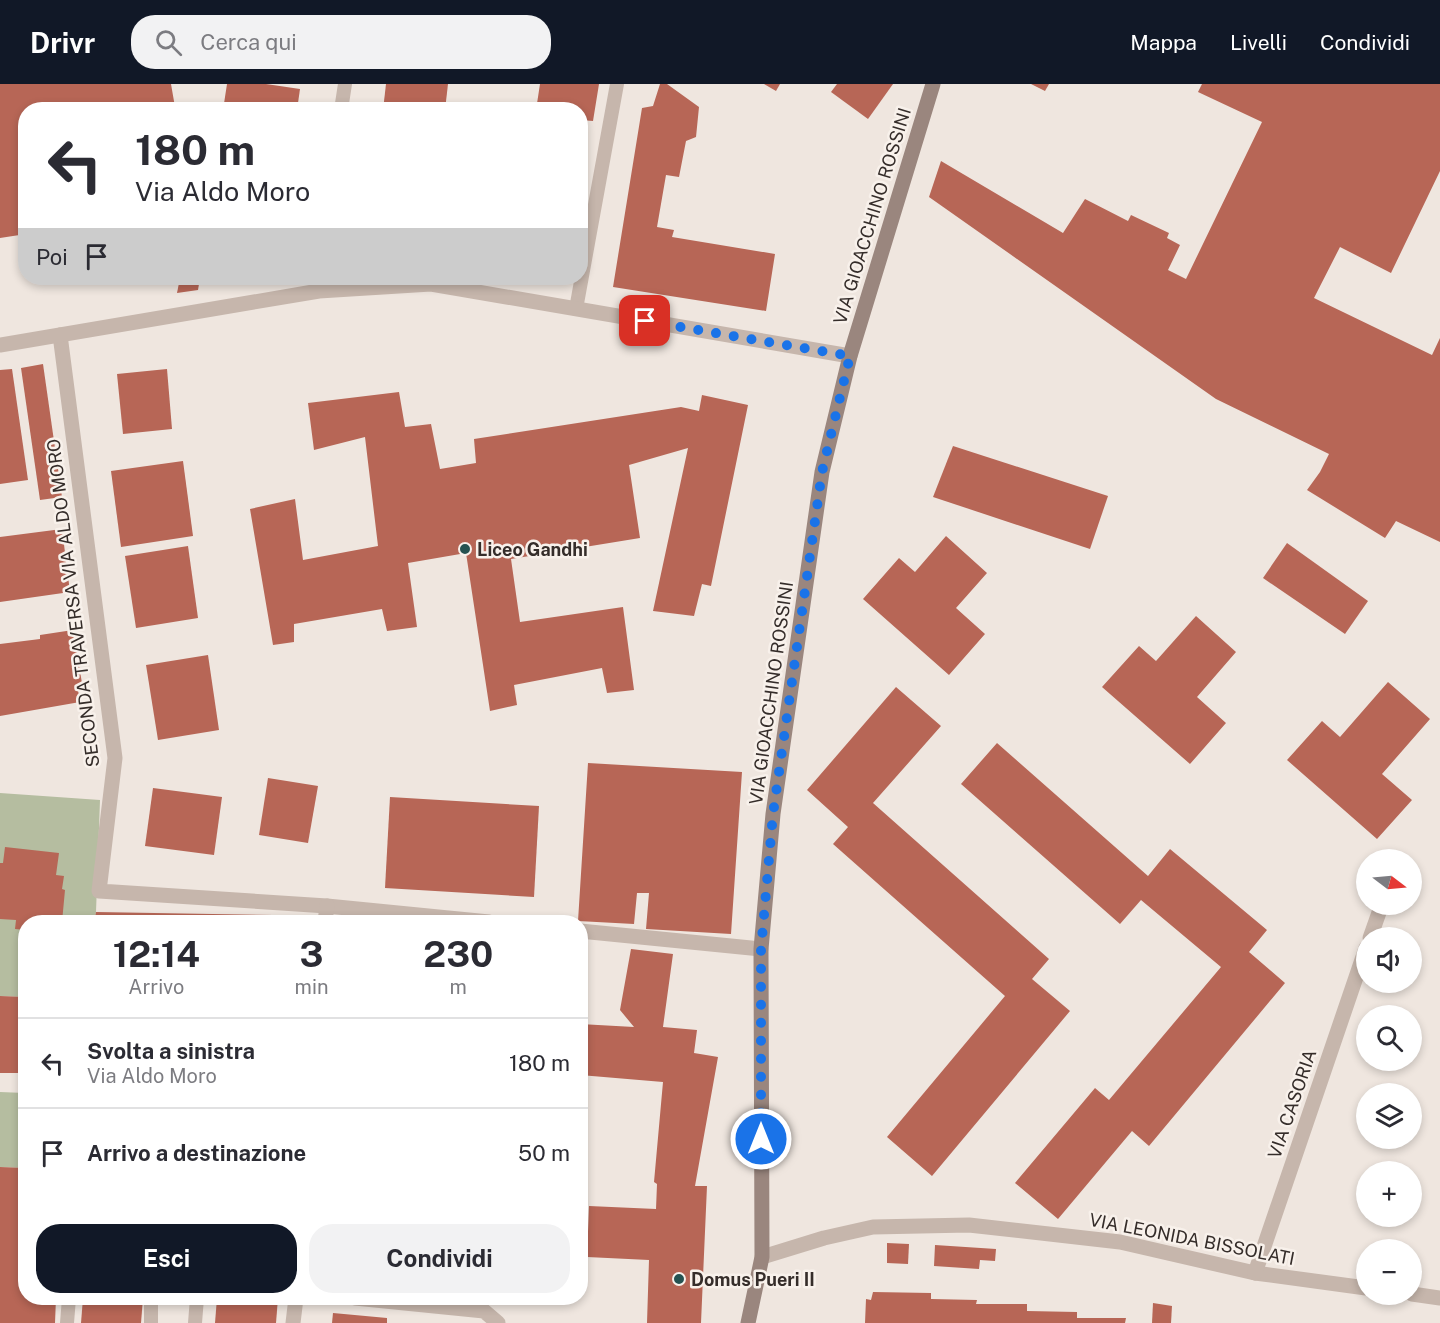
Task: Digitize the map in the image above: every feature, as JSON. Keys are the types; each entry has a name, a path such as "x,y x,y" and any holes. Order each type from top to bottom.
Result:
{"street":[{"name":"VIA GIOACCHINO ROSSINI","path":"748,1323 762,1257 761,949 773,814 820,484 850,356 933,84"},
{"path":"0,345 315,285"},
{"path":"437,285 850,356"},
{"name":"SECONDA TRAVERSA VIA ALDO MORO","path":"60,335 115,758 99,891 327,906"},
{"path":"326,915 327,906 418,915"},
{"path":"588,933 761,949"},
{"name":"VIA CASORIA","path":"1255,1273 1356,977"},
{"name":"VIA LEONIDA BISSOLATI","path":"762,1257 824,1238 873,1227 969,1225 1120,1242 1255,1273 1356,1287"},
{"path":"1422,1295 1440,1298"},
{"path":"294,1323 295,1305"},
{"path":"424,1305 484,1311 498,1323"}],"lane":[{"path":"342,102 345,84"},
{"path":"588,242 616,84"},
{"path":"576,309 580,285"},
{"path":"67,1323 68,1305"},
{"path":"151,1323 152,1305"},
{"path":"195,1323 196,1305"}],"green space":[{"path":"0,793 100,800 95,915 18,915 18,997 0,996"},
{"path":"0,1092 18,1093 18,1168 0,1167"}],"building":[{"path":"0,84 171,84 174,102 18,102 18,235 0,238"},
{"path":"227,84 266,84 300,89 298,102 224,102"},
{"path":"386,84 448,84 446,102 384,102"},
{"path":"540,84 599,84 593,121 588,121 588,102 537,102"},
{"path":"660,84 667,84 699,107 696,137 686,141 679,177 666,175 657,227 674,230 672,237 775,254 766,311 613,287 642,108 653,106"},
{"path":"764,84 780,84 776,91"},
{"path":"837,84 893,84 868,119 831,92"},
{"path":"1031,84 1049,84 1045,91"},
{"path":"1202,84 1440,84 1440,171 1391,273 1340,247 1314,298 1432,355 1440,338 1440,542 1396,521 1385,538 1307,490 1329,454 1216,399 929,197 941,161 1063,233 1085,199 1128,221 1131,215 1169,233 1167,238 1180,245 1168,270 1186,279 1262,122 1198,92"},
{"path":"179,285 199,285 198,290 177,293"},
{"path":"43,364 62,497 40,500 21,368"},
{"path":"12,369 28,480 0,484 0,370"},
{"path":"167,369 172,429 123,434 117,374"},
{"name":"Liceo Gandhi","path":"399,392 405,427 431,424 440,469 476,463 474,439 681,407 699,411 702,395 748,405 711,586 702,584 694,616 653,611 688,448 629,465 640,538 511,559 520,622 623,607 634,690 607,693 602,668 514,685 517,705 490,711 466,553 408,563 417,627 387,631 382,609 294,624 294,642 273,645 250,509 295,499 303,560 378,546 365,437 314,450 308,403"},
{"path":"953,446 1108,496 1090,549 933,497"},
{"path":"183,461 193,536 121,547 111,471"},
{"path":"62,529 70,592 0,602 0,537"},
{"path":"946,536 987,573 956,608 985,634 949,675 863,599 899,558 915,572"},
{"path":"1287,543 1368,601 1345,634 1263,578"},
{"path":"188,546 198,618 136,628 125,556"},
{"path":"1196,616 1236,652 1197,697 1226,723 1190,764 1102,687 1139,646 1156,661"},
{"path":"73,630 83,689 78,690 80,702 0,716 0,644 40,639 40,635"},
{"path":"208,655 219,730 158,740 146,665"},
{"path":"1388,682 1430,719 1382,774 1412,800 1377,839 1287,760 1322,721 1340,737"},
{"path":"896,687 941,726 873,803 1049,959 1032,979 1070,1011 932,1176 887,1137 1005,996 833,844 848,827 807,790"},
{"path":"997,743 1148,876 1170,849 1267,930 1249,952 1285,983 1149,1146 1132,1131 1058,1219 1015,1183 1095,1088 1109,1100 1221,967 1141,900 1120,924 961,784"},
{"path":"588,763 742,772 731,934 646,929 649,893 637,893 634,924 588,922 588,915 578,915"},
{"path":"268,778 318,786 308,843 259,835"},
{"path":"153,788 222,797 214,855 145,846"},
{"path":"390,797 539,806 534,897 385,888"},
{"path":"5,847 59,853 56,875 64,876 63,915 18,915 18,929 15,929 16,920 0,919 0,863 3,863"},
{"path":"96,912 273,915 95,915"},
{"path":"631,949 673,954 663,1027 697,1030 694,1053 718,1057 695,1186 707,1186 701,1323 647,1323 649,1260 588,1257 589,1206 656,1209 657,1184 654,1182 663,1082 588,1076 588,1024 634,1027 620,1010"},
{"path":"0,996 18,997 18,1073 0,1073"},
{"path":"0,1167 18,1168 18,1305 56,1305 55,1323 0,1323"},
{"path":"887,1243 909,1244 908,1264 887,1263"},
{"path":"935,1245 996,1249 995,1261 980,1260 979,1269 934,1266"},
{"path":"873,1292 931,1293 931,1299 977,1300 976,1304 1027,1304 1027,1311 1077,1312 1077,1318 1126,1318 1125,1323 865,1323 866,1299 871,1300"},
{"path":"1153,1303 1172,1306 1171,1323 1152,1323"},
{"path":"82,1305 142,1305 141,1323 81,1323"},
{"path":"216,1305 277,1305 276,1323 215,1323"},
{"path":"333,1313 387,1318 387,1323 332,1323"}],"place":[{"name":"Liceo Gandhi","path":"465,549"},
{"name":"Domus Pueri II","path":"679,1279"}],"route":[{"path":"645,321 850,356 822,472 773,814 761,949 761,1139"}]}
